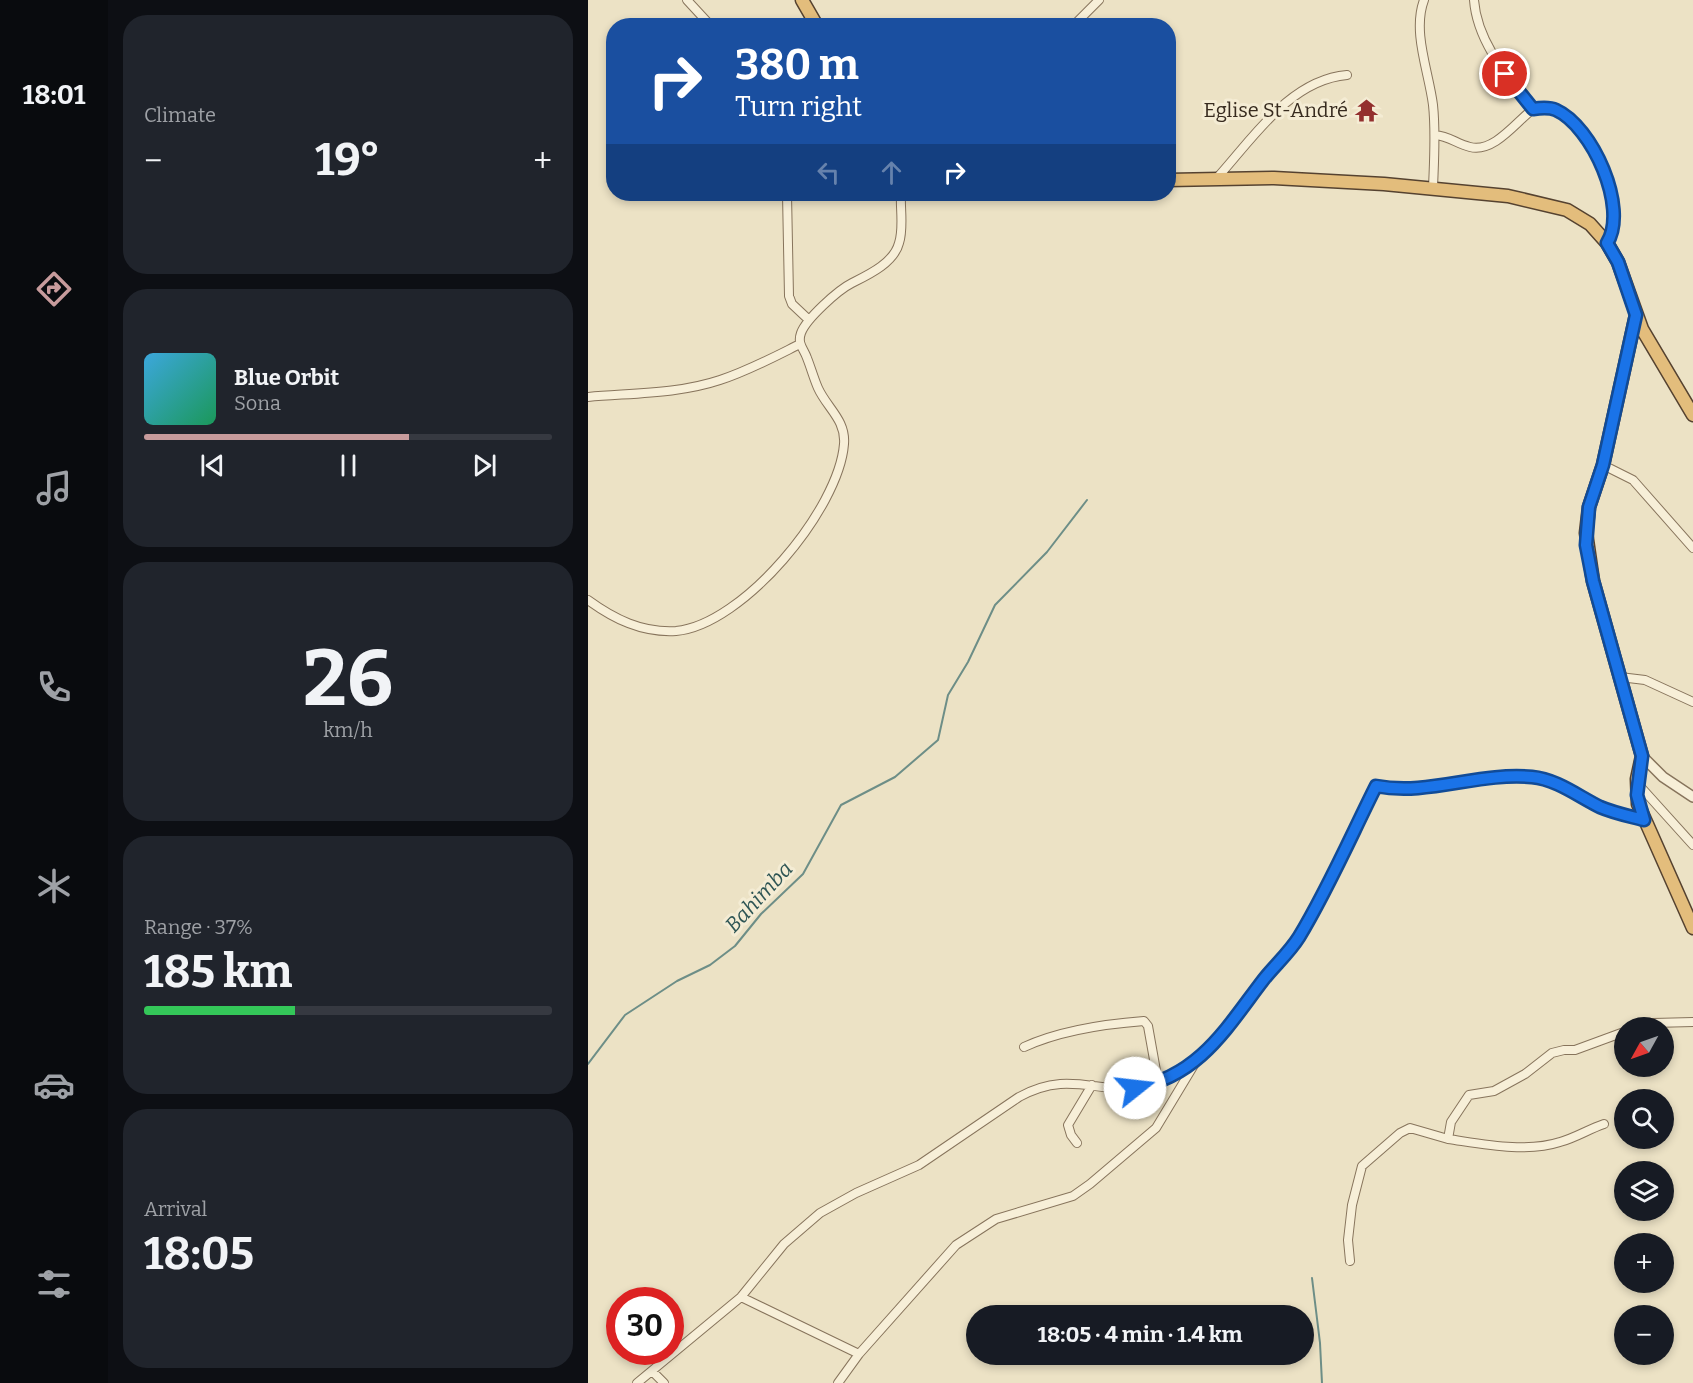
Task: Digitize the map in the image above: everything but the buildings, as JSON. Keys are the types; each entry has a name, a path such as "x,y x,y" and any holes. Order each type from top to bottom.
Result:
{"highway":[{"path":"802,0 812,18"},
{"path":"1176,180 1274,177 1433,188 1508,196 1567,210 1590,224 1607,243 1618,262 1636,315 1693,416"},
{"path":"1636,315 1603,465 1589,507 1586,545 1593,581 1642,756 1637,783 1638,804 1693,928"}],"street":[{"path":"687,0 704,18"},
{"path":"1081,18 1099,0"},
{"path":"1424,0 1419,16 1435,135 1433,188"},
{"path":"1474,0 1480,27 1492,53 1505,74 1533,109"},
{"path":"1216,179 1292,99 1316,83 1347,75"},
{"path":"1435,135 1446,136 1473,148 1484,147 1499,139 1533,109 1553,109 1561,113 1581,131 1606,178 1614,208 1614,229 1607,243"},
{"path":"788,201 789,296 792,304 809,320"},
{"path":"588,600 619,620 641,628 677,631 702,624 725,610 750,593 777,569 818,510 840,463 844,445 842,424 818,389 800,344 802,331 809,320 843,289 867,277 895,252 901,237 901,201"},
{"path":"588,397 640,394 696,387 753,367 800,344"},
{"path":"1603,465 1634,480 1693,548"},
{"path":"1620,677 1645,680 1693,702"},
{"path":"1642,756 1663,777 1693,797"},
{"path":"838,1383 860,1354 956,1245 996,1219 1073,1196 1149,1136 1161,1122 1194,1064 1232,1023 1299,936 1324,893 1376,786 1405,791 1477,778 1534,777 1557,784 1616,813 1644,820"},
{"path":"1637,783 1693,845"},
{"path":"1024,1047 1049,1037 1089,1028 1144,1021 1148,1026 1158,1082"},
{"path":"1674,1022 1693,1022"},
{"path":"1448,1138 1451,1122 1469,1095 1494,1091 1552,1053 1575,1050 1614,1036"},
{"path":"637,1383 741,1297 784,1244 832,1205 919,1165 963,1132 1034,1089 1073,1082 1135,1088 1158,1082 1194,1064"},
{"path":"1077,1143 1068,1125 1092,1085"},
{"path":"1350,1261 1348,1239 1352,1205 1362,1166 1400,1133 1410,1128 1448,1138 1492,1145 1532,1146 1559,1143 1604,1124"},
{"path":"741,1297 860,1354"},
{"path":"652,1371 664,1383"}],"waterway":[{"name":"Bahimba","path":"588,1064 625,1015 677,981 710,965 735,946 761,914 803,874 841,805 895,777 938,740 948,695 968,662 995,605 1047,552 1087,500"},
{"path":"1312,1278 1320,1343 1322,1383"}],"place":[{"name":"Eglise St-André","path":"1366,110"}],"route":[{"path":"1135,1088 1158,1082 1194,1064 1232,1023 1299,936 1324,893 1376,786 1405,791 1429,789 1477,778 1534,777 1557,784 1616,813 1644,820 1637,795 1637,779 1642,756 1593,581 1586,545 1589,507 1603,465 1636,315 1618,262 1607,243 1614,229 1614,208 1606,178 1589,143 1581,131 1561,113 1553,109 1533,109 1505,74"}]}
